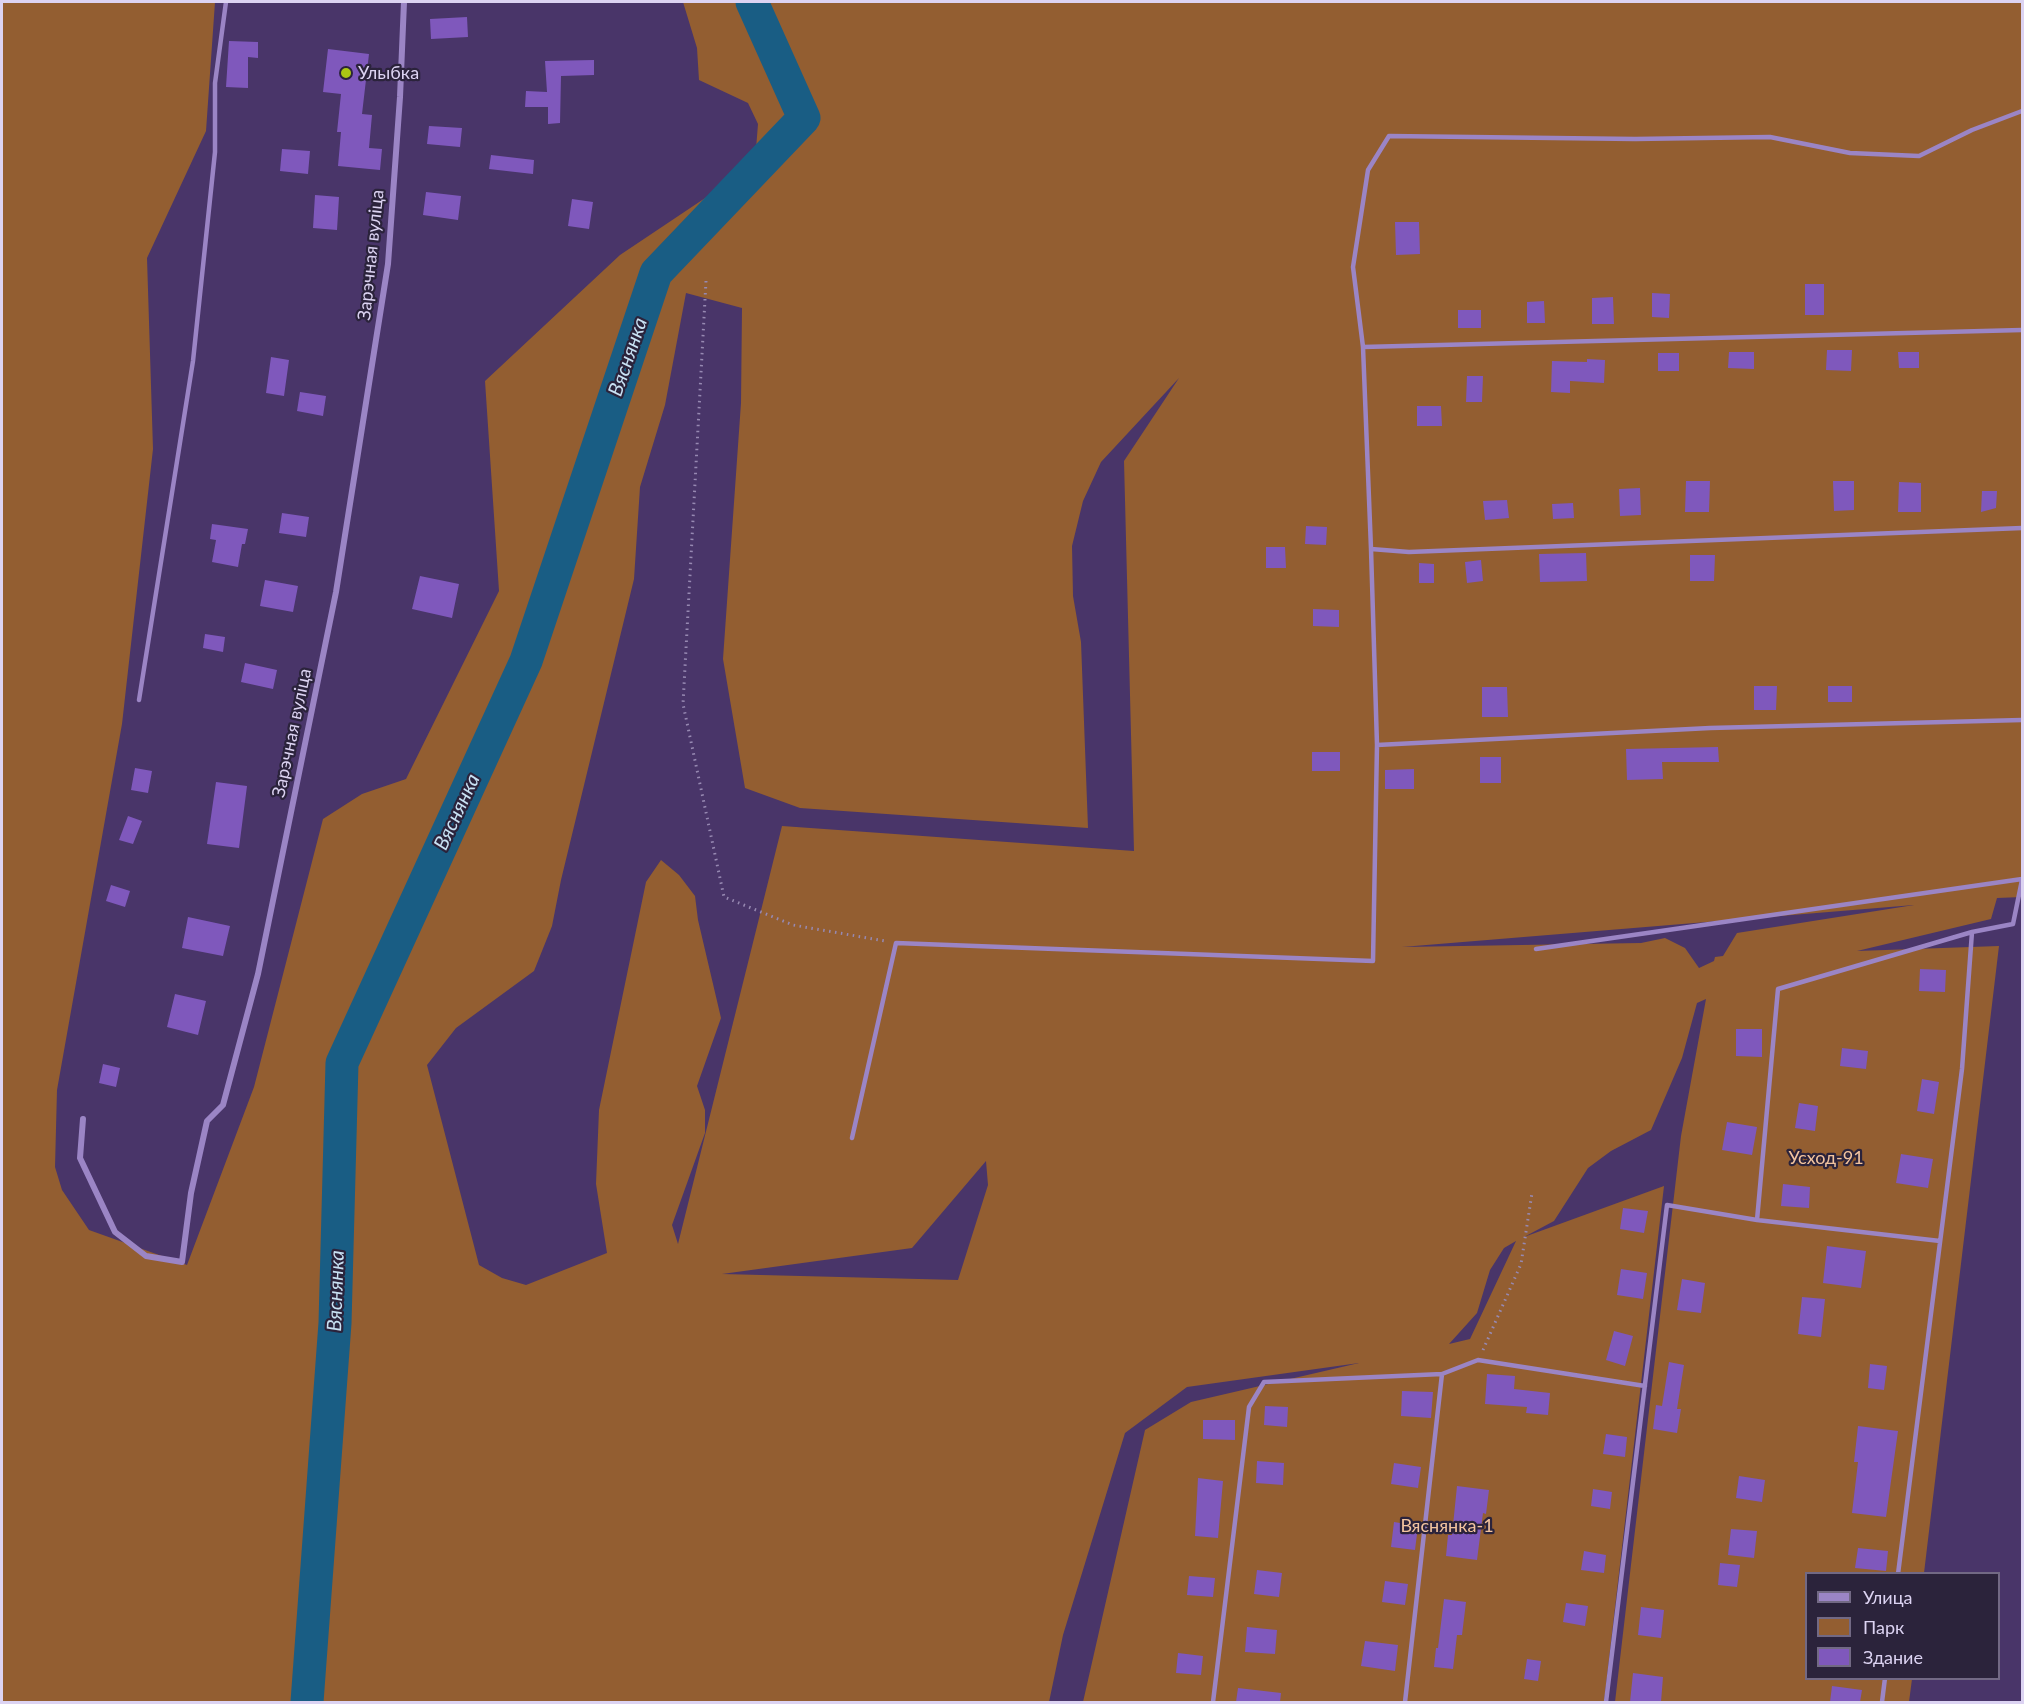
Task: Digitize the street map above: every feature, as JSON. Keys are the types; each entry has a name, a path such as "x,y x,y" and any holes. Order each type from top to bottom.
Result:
{"street":[{"name":"Зарэчная вуліца","path":"83,1119 80,1158 115,1232 146,1256 182,1262 190,1193 207,1121 223,1105 258,974 336,592 388,264 404,2"}],"lane":[{"path":"139,700 193,361 215,152 215,83 226,2"},
{"path":"852,1138 896,942 1373,961 1377,745 1363,347 1353,267 1368,170 1389,136 1635,139 1770,137 1850,153 1919,156 1972,130 2022,111"},
{"path":"1363,347 2022,330"},
{"path":"1371,549 1409,552 2022,528"},
{"path":"1377,745 1710,728 2022,720"},
{"path":"1536,949 2022,880 2013,924 1972,932 1778,989 1757,1220"},
{"path":"1898,1572 1962,1069 1972,932"},
{"path":"1606,1702 1667,1204 1757,1220 1940,1240"},
{"path":"1213,1702 1249,1407 1264,1382 1442,1374 1478,1360 1645,1386"},
{"path":"1405,1702 1442,1374"},
{"path":"1882,1702 1885,1680"}],"path":[{"path":"706,281 683,704 724,897 793,925 896,942"},
{"path":"1478,1360 1521,1264 1532,1193"}],"green space":[{"path":"2,2 215,2 206,131 147,258 153,449 122,724 57,1090 55,1167 62,1190 89,1230 187,1265 254,1087 323,819 362,794 406,779 499,591 485,381 620,255 747,170 756,149 758,124 748,103 699,80 697,48 683,2 2022,2 2022,897 1997,898 1991,919 1857,951 1999,946 1924,1572 1805,1572 1805,1680 1912,1680 1909,1702 1615,1702 1681,1136 1706,999 1697,1003 1682,1058 1651,1130 1611,1151 1588,1168 1554,1221 1524,1237 1664,1186 1604,1702 1083,1702 1145,1430 1191,1402 1359,1363 1187,1387 1125,1433 1063,1635 1049,1702 2,1702","holes":["686,293 742,308 741,403 723,659 745,788 800,808 1088,828 1081,642 1073,596 1072,546 1083,501 1101,462 1179,378 1124,461 1134,851 782,826 678,1244 672,1225 705,1133 705,1110 697,1086 721,1018 698,920 695,896 679,875 661,860 646,882 599,1110 596,1184 607,1253 526,1285 502,1278 479,1265 427,1065 456,1028 534,971 552,926 561,880 634,579 640,487 665,405","1914,905 1737,933 1723,956 1715,957 1714,961 1699,968 1685,948 1665,938 1641,943 1402,947","986,1161 988,1185 958,1280 722,1274 912,1248","1516,1241 1470,1339 1449,1344 1477,1313 1490,1270 1504,1248"]}],"building":[{"path":"467,17 468,37 431,39 430,19"},
{"path":"229,41 258,42 258,58 248,57 248,88 226,87"},
{"path":"328,49 369,54 362,114 372,115 369,148 382,149 380,170 338,166 341,132 337,132 341,94 323,92"},
{"path":"594,60 594,75 561,76 560,123 548,124 548,107 525,107 526,91 547,92 545,61"},
{"path":"429,126 462,128 460,147 427,144"},
{"path":"282,149 310,151 308,174 280,171"},
{"path":"491,155 534,160 533,174 489,169"},
{"path":"426,192 461,196 458,220 423,215"},
{"path":"315,195 339,197 337,230 313,228"},
{"path":"572,199 593,202 589,229 568,226"},
{"path":"1395,222 1419,222 1420,254 1396,255"},
{"path":"1805,284 1824,284 1824,315 1805,315"},
{"path":"1652,293 1670,294 1669,318 1652,317"},
{"path":"1613,297 1614,324 1592,324 1592,298"},
{"path":"1544,301 1545,323 1527,323 1527,302"},
{"path":"1458,310 1481,310 1481,328 1458,328"},
{"path":"1827,350 1852,350 1851,371 1826,370"},
{"path":"1729,352 1754,352 1754,369 1728,368"},
{"path":"1898,352 1919,352 1919,368 1899,368"},
{"path":"1658,353 1679,353 1679,371 1658,371"},
{"path":"271,357 289,360 284,396 266,393"},
{"path":"1587,359 1605,360 1604,383 1570,381 1570,393 1551,392 1552,361 1587,362"},
{"path":"1467,376 1483,376 1482,402 1466,402"},
{"path":"300,392 326,396 323,416 297,411"},
{"path":"1417,406 1441,406 1442,426 1417,426"},
{"path":"1686,481 1710,481 1709,512 1685,512"},
{"path":"1833,481 1854,481 1854,510 1834,511"},
{"path":"1899,482 1921,483 1921,512 1898,512"},
{"path":"1640,488 1641,515 1620,516 1619,489"},
{"path":"1982,491 1997,491 1996,508 1981,512"},
{"path":"1507,500 1509,518 1485,520 1483,501"},
{"path":"1573,503 1574,518 1553,519 1552,504"},
{"path":"282,513 309,517 306,537 279,533"},
{"path":"212,524 248,529 245,544 242,544 238,567 212,562 216,540 210,539"},
{"path":"1306,526 1327,527 1326,545 1305,544"},
{"path":"1266,547 1285,547 1286,568 1266,568"},
{"path":"1586,553 1587,581 1540,582 1539,554"},
{"path":"1690,555 1715,555 1714,581 1690,581"},
{"path":"1481,560 1483,581 1467,583 1465,562"},
{"path":"1419,563 1434,564 1434,583 1419,583"},
{"path":"420,576 459,584 452,618 412,609"},
{"path":"265,580 298,586 293,612 260,606"},
{"path":"1313,609 1339,610 1339,627 1313,626"},
{"path":"205,634 225,637 223,652 203,648"},
{"path":"245,663 277,670 273,689 241,682"},
{"path":"1754,686 1777,686 1776,710 1754,710"},
{"path":"1828,686 1852,686 1852,702 1828,702"},
{"path":"1482,687 1507,687 1508,717 1482,717"},
{"path":"1718,747 1719,762 1662,762 1663,779 1627,780 1626,749"},
{"path":"1312,752 1340,752 1340,771 1312,771"},
{"path":"1480,757 1501,757 1501,783 1480,783"},
{"path":"135,768 152,771 148,793 131,790"},
{"path":"1414,769 1414,789 1385,789 1385,770"},
{"path":"216,782 247,786 239,848 207,844"},
{"path":"128,816 142,821 133,844 119,840"},
{"path":"111,885 130,891 125,907 106,901"},
{"path":"188,917 230,926 223,956 182,948"},
{"path":"1920,969 1946,970 1945,992 1919,991"},
{"path":"175,994 206,1001 198,1035 167,1027"},
{"path":"1736,1029 1762,1029 1762,1057 1736,1056"},
{"path":"1842,1048 1868,1051 1866,1069 1840,1066"},
{"path":"103,1064 120,1068 116,1087 99,1083"},
{"path":"1922,1079 1939,1082 1934,1114 1917,1111"},
{"path":"1799,1103 1818,1106 1815,1131 1795,1128"},
{"path":"1727,1122 1757,1127 1752,1155 1722,1150"},
{"path":"1901,1154 1933,1159 1928,1188 1896,1183"},
{"path":"1783,1184 1810,1187 1809,1208 1781,1206"},
{"path":"1623,1208 1648,1211 1644,1233 1620,1229"},
{"path":"1827,1246 1866,1251 1861,1288 1823,1283"},
{"path":"1621,1269 1647,1273 1643,1299 1617,1295"},
{"path":"1682,1279 1705,1283 1701,1313 1677,1310"},
{"path":"1802,1297 1825,1299 1821,1337 1798,1334"},
{"path":"1614,1331 1633,1336 1625,1366 1606,1360"},
{"path":"1669,1362 1684,1365 1677,1409 1681,1409 1677,1433 1653,1429 1656,1405 1662,1406"},
{"path":"1870,1364 1887,1366 1884,1390 1868,1388"},
{"path":"1487,1374 1515,1376 1514,1389 1550,1393 1548,1415 1526,1413 1527,1407 1485,1404"},
{"path":"1402,1391 1433,1392 1431,1418 1401,1416"},
{"path":"1265,1406 1288,1407 1287,1427 1264,1425"},
{"path":"1203,1420 1235,1420 1235,1440 1203,1439"},
{"path":"1858,1426 1898,1431 1886,1517 1852,1513 1858,1462 1854,1462"},
{"path":"1606,1434 1627,1437 1625,1457 1603,1454"},
{"path":"1257,1461 1284,1463 1283,1485 1256,1483"},
{"path":"1394,1463 1421,1467 1418,1488 1391,1484"},
{"path":"1739,1476 1765,1480 1762,1502 1736,1498"},
{"path":"1198,1478 1223,1481 1218,1538 1195,1536"},
{"path":"1457,1486 1489,1490 1486,1514 1483,1513 1477,1560 1446,1556 1448,1535 1452,1535"},
{"path":"1593,1489 1612,1492 1610,1509 1591,1506"},
{"path":"1394,1522 1418,1526 1415,1550 1391,1547"},
{"path":"1731,1529 1757,1531 1754,1558 1728,1555"},
{"path":"1858,1548 1888,1551 1886,1571 1855,1568"},
{"path":"1584,1551 1606,1555 1604,1573 1581,1570"},
{"path":"1720,1563 1740,1565 1737,1587 1718,1585"},
{"path":"1257,1570 1282,1573 1279,1597 1254,1594"},
{"path":"1189,1576 1215,1578 1213,1597 1187,1595"},
{"path":"1385,1581 1408,1584 1405,1605 1382,1602"},
{"path":"1444,1599 1466,1602 1462,1635 1457,1635 1453,1669 1434,1667"},
{"path":"1566,1603 1588,1606 1585,1626 1563,1622"},
{"path":"1641,1607 1664,1610 1661,1638 1638,1635"},
{"path":"1247,1627 1277,1630 1275,1654 1245,1652"},
{"path":"1365,1641 1398,1645 1395,1671 1361,1666"},
{"path":"1178,1653 1203,1656 1201,1675 1176,1673"},
{"path":"1527,1659 1541,1661 1538,1681 1524,1679"},
{"path":"1633,1673 1663,1677 1661,1702 1630,1702"},
{"path":"1832,1686 1862,1690 1860,1702 1830,1702"},
{"path":"1238,1688 1281,1693 1280,1702 1236,1702"}],"waterway":[{"name":"Вяснянка","path":"307,1702 335,1323 342,1063 526,661 656,273 804,118 752,2"}],"place":[{"name":"Улыбка","path":"346,73"}],"park label":[{"name":"Усход-91","path":"1826,1158"},
{"name":"Вяснянка-1","path":"1447,1526"}]}
